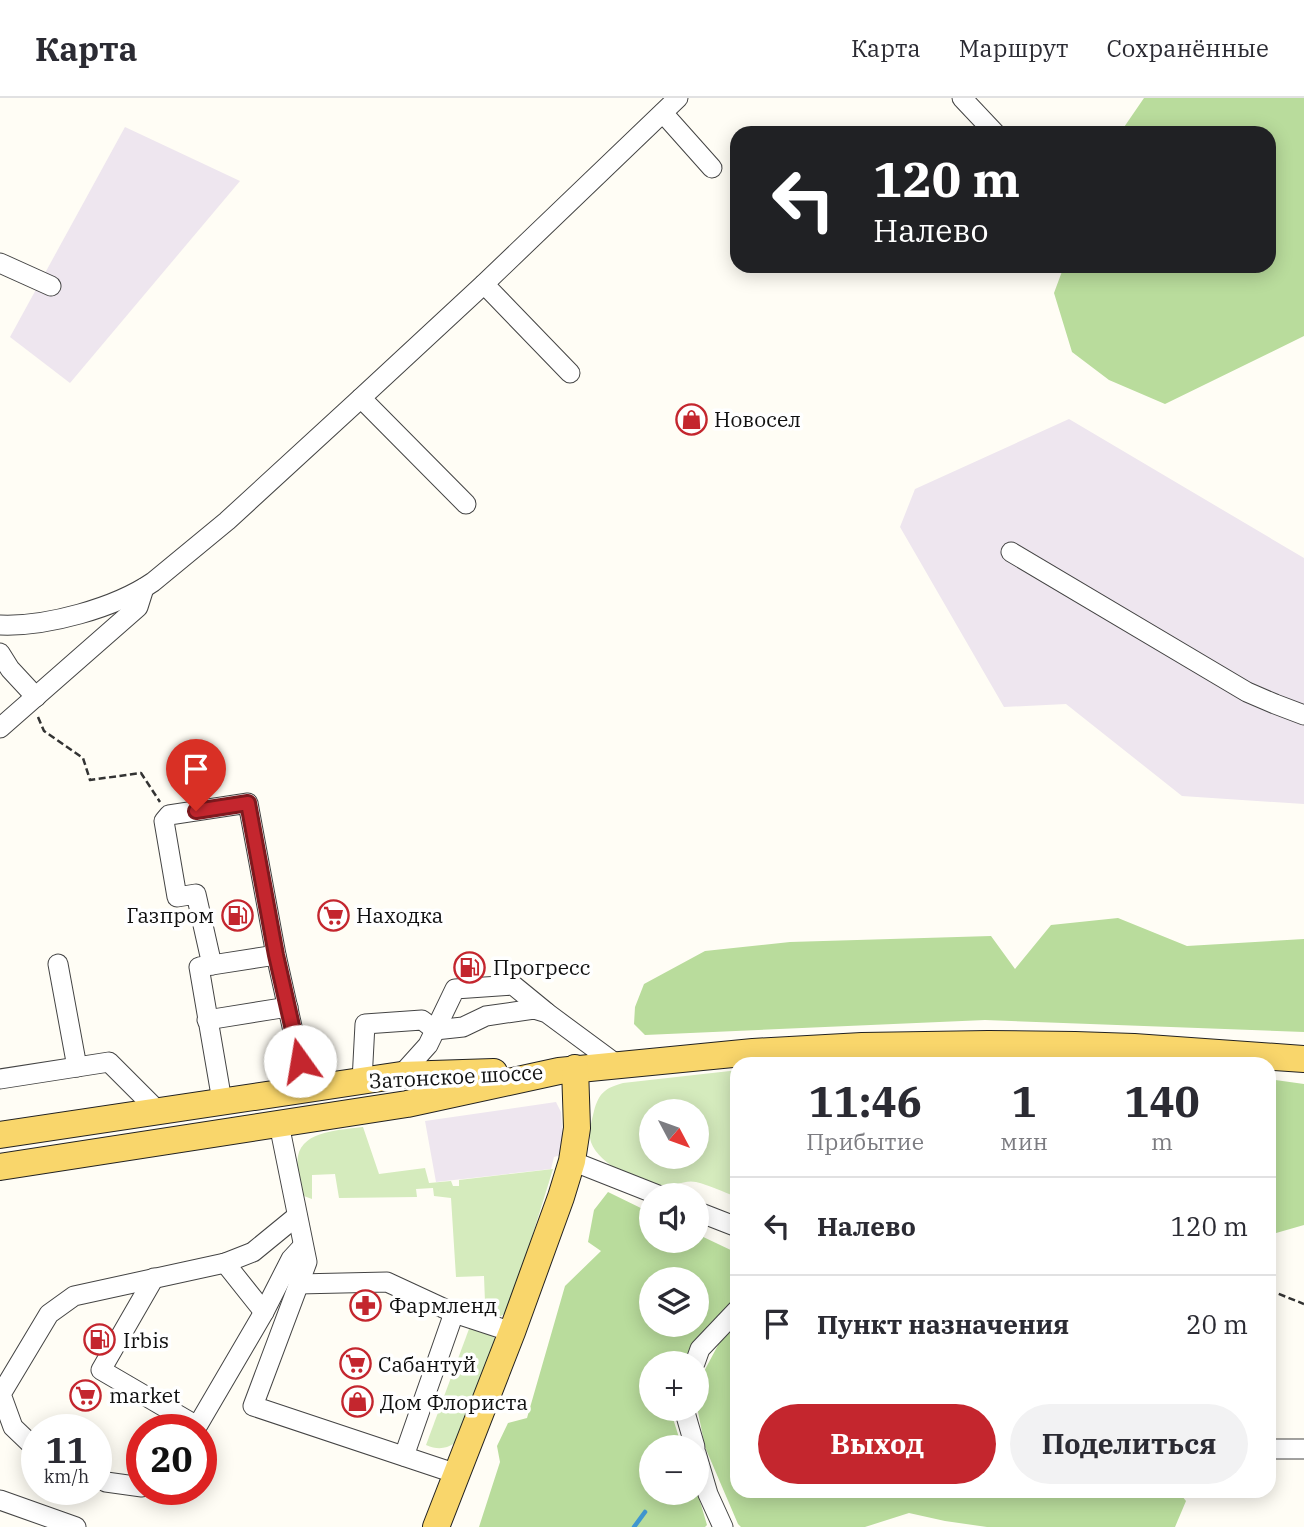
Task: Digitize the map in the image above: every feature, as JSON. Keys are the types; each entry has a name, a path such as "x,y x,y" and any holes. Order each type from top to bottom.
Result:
{"main road":[{"path":"436,1527 550,1230 572,1161 576,1128 567,1069 754,1052 862,1046 1075,1045 1182,1057"},
{"path":"1276,1059 1304,1059"},
{"name":"Затонское шоссе","path":"0,1135 401,1075 567,1069"},
{"name":"Затонское шоссе","path":"0,1170 34,1161 407,1104 567,1069"}],"street":[{"path":"0,625 18,626 84,613 144,588 226,520 361,398 678,98"},
{"path":"962,98 988,126"},
{"path":"663,113 712,168"},
{"path":"0,263 51,286"},
{"path":"484,284 570,373"},
{"path":"361,398 466,504"},
{"path":"1010,552 1247,692 1304,715"},
{"path":"0,728 138,607 144,588"},
{"path":"0,653 34,699"},
{"path":"212,965 196,894 177,897 164,821 169,815 248,803 276,955 306,1089"},
{"path":"222,1101 199,967 276,955"},
{"path":"58,964 77,1067"},
{"path":"401,1075 428,1045 455,989 513,985 616,1064"},
{"path":"207,1020 288,1007"},
{"path":"362,1081 365,1024 422,1020 435,1030 463,1027 485,1016 534,1009 547,1013"},
{"path":"862,1046 890,1057"},
{"path":"754,1052 769,1057"},
{"path":"0,1079 109,1062 158,1111"},
{"path":"279,1124 307,1262 253,1406 457,1474"},
{"path":"572,1161 639,1187"},
{"path":"21,1435 13,1427 1,1394 49,1314 74,1296 225,1263 253,1252 298,1216"},
{"path":"709,1216 730,1224"},
{"path":"204,1414 264,1312 290,1259 303,1246"},
{"path":"225,1263 264,1312"},
{"path":"155,1278 101,1370 173,1414"},
{"path":"298,1284 387,1282 454,1314 512,1332"},
{"path":"404,1456 454,1314"},
{"path":"698,1351 730,1317"},
{"path":"1276,1449 1304,1450"},
{"path":"709,1496 723,1527"},
{"path":"0,1500 76,1527"}],"path":[{"path":"34,699 44,730 83,758 90,780 141,773 169,815"},
{"path":"1276,1293 1304,1304"}],"shaded area":[{"path":"125,127 240,181 70,383 10,337"},
{"path":"1069,419 1304,558 1304,804 1182,796 1066,704 1004,707 900,527 915,489"},
{"path":"556,1102 561,1112 564,1154 554,1157 551,1169 436,1182 425,1121"}],"green space":[{"path":"1144,98 1304,98 1304,336 1165,404 1109,380 1072,352 1054,293 1061,273 1276,273 1276,126 1125,126"},
{"path":"1118,918 1187,946 1304,939 1304,1032 985,1020 645,1035 634,1024 635,1007 644,984 705,951 790,942 991,936 1015,969 1051,925"},
{"path":"730,1071 730,1194 709,1186 709,1183 644,1183 607,1163 593,1147 590,1138 596,1105 604,1092 623,1083"},
{"path":"1276,1080 1304,1084 1304,1225 1276,1233"},
{"path":"363,1127 379,1174 425,1168 429,1183 451,1181 453,1186 459,1186 459,1180 553,1169 509,1311 496,1319 458,1305 485,1302 484,1276 456,1277 451,1198 434,1196 433,1188 416,1189 417,1197 339,1198 335,1174 312,1175 312,1199 301,1195 298,1156 301,1147 315,1136 324,1133"},
{"path":"608,1192 639,1207 639,1253 709,1253 709,1240 730,1250 730,1304 709,1326 709,1267 639,1267 639,1337 699,1337 691,1351 639,1351 639,1421 674,1421 678,1435 639,1435 639,1505 701,1505 707,1525 479,1527 500,1462 497,1446 508,1423 527,1418 565,1286 601,1251 588,1242 594,1210"},
{"path":"475,1327 491,1333 496,1340 455,1443 441,1448 426,1445 469,1329"},
{"path":"730,1330 730,1498 1184,1498 1186,1501 1175,1527 987,1527 909,1513 865,1527 741,1527 709,1456 709,1435 703,1435 700,1421 709,1421 709,1362 724,1334"}],"waterway":[{"path":"634,1527 645,1512"}],"place":[{"name":"Новосел","path":"691,419"},
{"name":"Газпром","path":"237,915"},
{"name":"Находка","path":"333,915"},
{"name":"Прогресс","path":"470,967"},
{"name":"Фармленд","path":"366,1305"},
{"name":"Irbis","path":"100,1340"},
{"name":"Сабантуй","path":"355,1364"},
{"name":"market","path":"86,1395"},
{"name":"Дом Флориста","path":"357,1402"}],"route":[{"path":"196,811 248,803 276,955 300,1061"}]}
